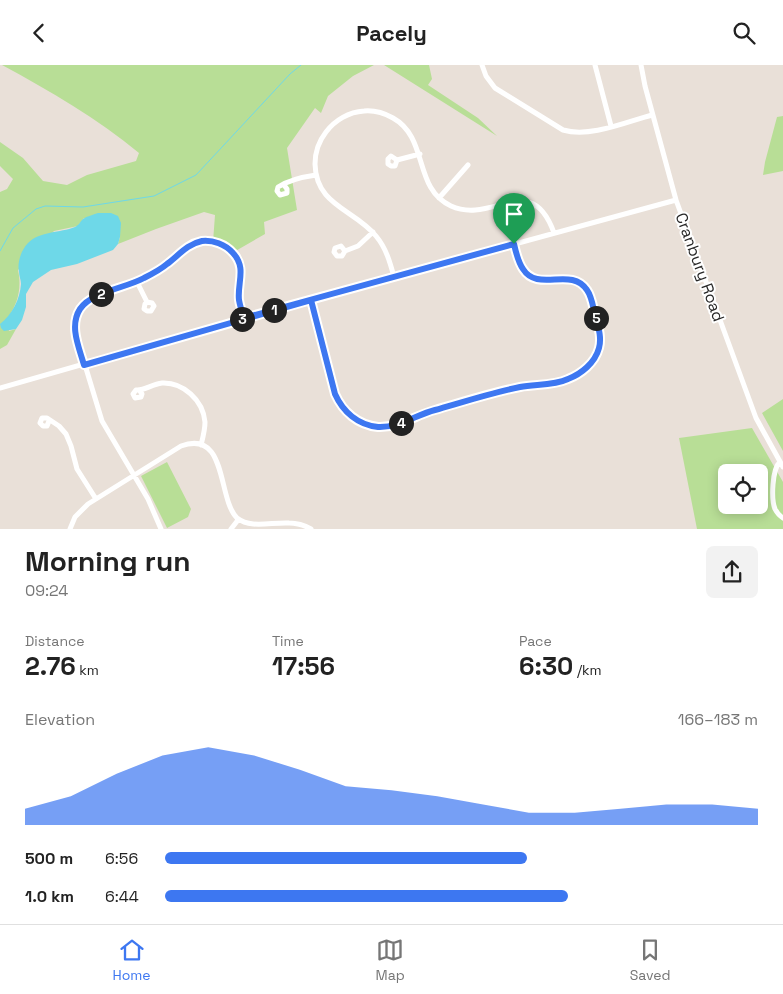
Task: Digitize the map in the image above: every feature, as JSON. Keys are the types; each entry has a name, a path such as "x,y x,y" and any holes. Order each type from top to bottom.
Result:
{"street":[{"path":"482,65 486,76 495,88 557,128 568,132 582,133 652,115"},
{"path":"594,65 611,126"},
{"name":"Cranbury Road","path":"641,65 652,115 676,200 756,418 782,465 775,469 773,500 776,512 783,519"},
{"path":"394,277 385,249 373,232 328,199 316,175 316,154 323,136 341,118 360,111 379,112 397,120 411,134 420,154 431,189 439,198 452,207 471,211 484,210 514,201 530,203 539,207 546,215 554,233"},
{"path":"397,159 420,154"},
{"path":"439,198 468,165"},
{"path":"284,185 289,180 316,175"},
{"path":"0,388 244,318 676,200"},
{"path":"344,251 358,246 373,232"},
{"path":"161,529 152,506 102,421 75,332 79,310 95,296 137,282 157,271 191,245 202,241 218,243 231,251 240,265 242,276 239,300 244,318"},
{"path":"311,300 335,394 344,410 354,419 366,424 378,427 392,426 429,411 508,390 554,384 567,379 587,367 596,357 600,347 600,331 590,296 585,287 573,280 564,278 541,280 528,275 519,263 514,244"},
{"path":"137,282 147,302"},
{"path":"140,391 154,384 164,383 175,385 190,393 199,403 204,419 205,430 201,445"},
{"path":"49,421 58,426 66,435 72,446 77,469 96,499"},
{"path":"70,529 78,513 96,499 181,446 190,444 201,445 210,450 215,457 230,509 238,520 250,526 290,523 311,529"},
{"path":"231,529 238,520"}],"green space":[{"path":"2,65 374,65 353,76 328,96 321,113 315,108 287,148 297,210 264,222 265,234 232,253 213,242 215,215 204,212 118,244 120,237 84,218 78,226 54,231 18,270 20,283 18,296 14,308 7,319 9,331 16,329 7,345 0,349 0,192 7,189 13,179 0,166 0,142 23,158 43,181 67,185 87,175 136,161 139,153 73,106"},
{"path":"384,65 429,65 432,79 428,85 478,118 497,136"},
{"path":"783,116 783,171 763,175 777,117"},
{"path":"783,399 783,451 762,413"},
{"path":"752,428 783,482 783,529 697,529 679,438"},
{"path":"167,462 191,509 188,517 167,528 141,476"}],"water":[{"path":"98,213 111,213 118,216 121,223 118,244 113,250 77,264 51,270 33,282 26,294 26,307 22,320 16,329 4,331 0,324 12,311 19,295 21,284 19,261 28,243 38,236 75,227 83,219"}],"waterway":[{"path":"0,251 13,228 36,209 45,206 83,207 154,196 196,175 290,74 301,65"}],"route":[{"path":"202,241 212,241 223,245 238,260 242,276 239,300 244,318 514,244 519,263 528,275 535,279 546,281 564,278 573,280 582,284 588,291 601,341 596,357 580,373 560,382 508,390 429,411 392,426 378,427 360,422 340,405 335,394 311,300 84,365 75,332 79,310 91,298 148,277 167,265 187,247 202,241"}]}
